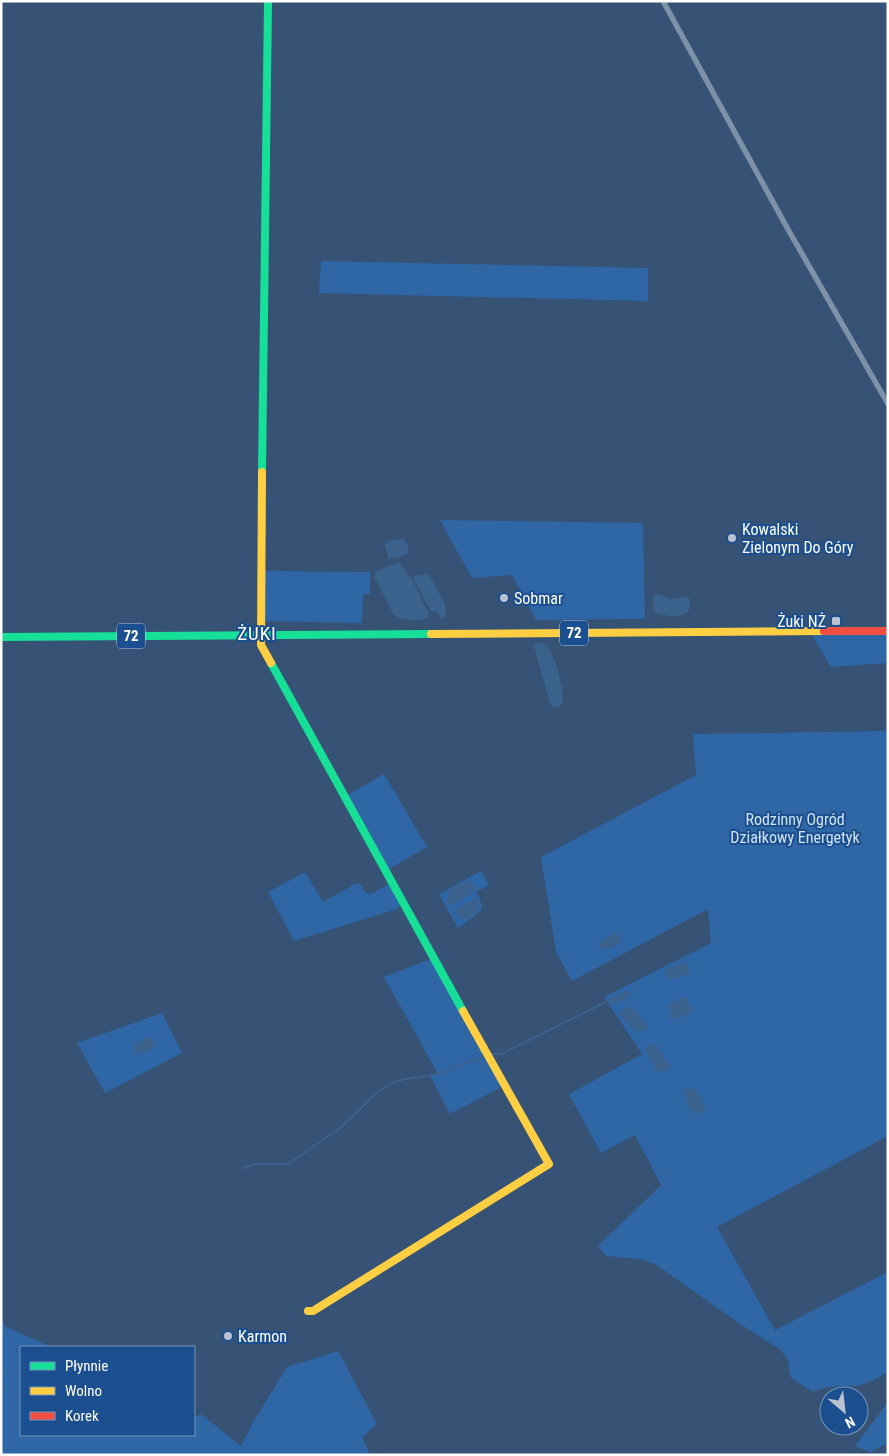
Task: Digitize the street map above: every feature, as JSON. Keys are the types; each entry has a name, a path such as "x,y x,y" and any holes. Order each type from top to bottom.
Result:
{"street":[{"path":"268,1 261,645 549,1164 313,1311 308,1311"},
{"path":"663,1 785,224 888,404"},
{"name":"72","path":"1,637 888,631"}],"green space":[{"path":"321,261 648,268 648,301 319,293"},
{"path":"440,520 643,523 645,619 536,620 512,575 472,578"},
{"path":"264,571 370,572 370,594 363,594 362,623 262,621"},
{"path":"888,633 888,663 831,667 812,635"},
{"name":"Rodzinny Ogród Działkowy Energetyk","path":"888,731 888,1136 717,1227 775,1330 888,1272 888,1371 873,1380 859,1385 819,1386 819,1390 813,1392 791,1378 788,1360 781,1350 743,1326 655,1264 640,1259 606,1256 598,1246 661,1185 635,1135 601,1153 569,1094 642,1054 604,997 711,943 708,909 572,981 556,952 541,857 696,775 693,734"},
{"path":"384,774 427,847 389,869 348,795"},
{"path":"481,871 489,885 476,892 482,908 476,915 458,928 439,894"},
{"path":"305,872 323,902 355,884 360,884 366,893 371,894 389,884 400,905 397,909 294,941 268,892"},
{"path":"431,959 502,1087 450,1114 430,1076 437,1072 384,977"},
{"path":"162,1013 182,1053 105,1093 77,1043"},
{"path":"1,1316 3,1317 4,1326 49,1346 20,1346 20,1436 195,1436 195,1417 201,1414 241,1446 252,1424 287,1367 338,1351 377,1424 362,1437 370,1455 1,1455"},
{"path":"888,1402 888,1443 870,1452 855,1446 862,1436 869,1436 869,1427"}],"shaded area":[{"path":"404,539 408,545 408,553 398,558 388,559 385,544 389,540"},
{"path":"398,562 403,566 415,586 429,613 428,618 405,620 393,614 375,578 375,572"},
{"path":"427,574 430,576 445,604 446,616 444,618 440,618 438,612 431,611 413,579 414,576"},
{"path":"657,594 671,599 689,598 690,606 688,611 679,616 654,613 652,598"},
{"path":"535,643 546,645 556,665 563,699 562,704 558,707 553,707 550,704 534,646"},
{"path":"471,880 476,888 475,891 451,905 447,902 449,890"},
{"path":"476,898 479,905 478,909 470,917 463,920 454,912 455,910"},
{"path":"617,933 622,940 621,943 606,950 600,948 599,942"},
{"path":"683,963 687,964 690,970 687,974 671,980 667,978 666,969"},
{"path":"626,991 631,994 630,997 611,1005 610,998"},
{"path":"684,997 687,998 692,1010 691,1013 671,1020 669,1004"},
{"path":"629,1007 648,1028 638,1032 631,1028 618,1013"},
{"path":"151,1037 156,1044 154,1046 140,1054 133,1051 134,1044"},
{"path":"655,1044 670,1067 669,1069 659,1072 656,1070 645,1049 645,1047"},
{"path":"694,1088 705,1111 698,1114 694,1113 688,1106 684,1093 685,1090"}],"waterway":[{"path":"490,1054 501,1054 610,1000"},
{"path":"243,1168 257,1164 288,1164 340,1128 379,1091 392,1083 443,1072 486,1055"}],"traffic: fast":[{"path":"262,472 268,1"},
{"path":"1,637 431,634"},
{"path":"271,663 463,1011"}],"traffic: slow":[{"path":"262,472 261,645 271,663"},
{"path":"431,634 824,631"},
{"path":"308,1311 313,1311 549,1164 463,1011"}],"traffic: jam":[{"path":"824,631 888,631"}],"place":[{"name":"Kowalski Zielonym Do Góry","path":"732,538"},
{"name":"Sobmar","path":"504,598"},
{"name":"Żuki NŻ","path":"836,621"},
{"name":"Karmon","path":"228,1336"}],"district":[{"name":"ŻUKI","path":"257,633"}]}
